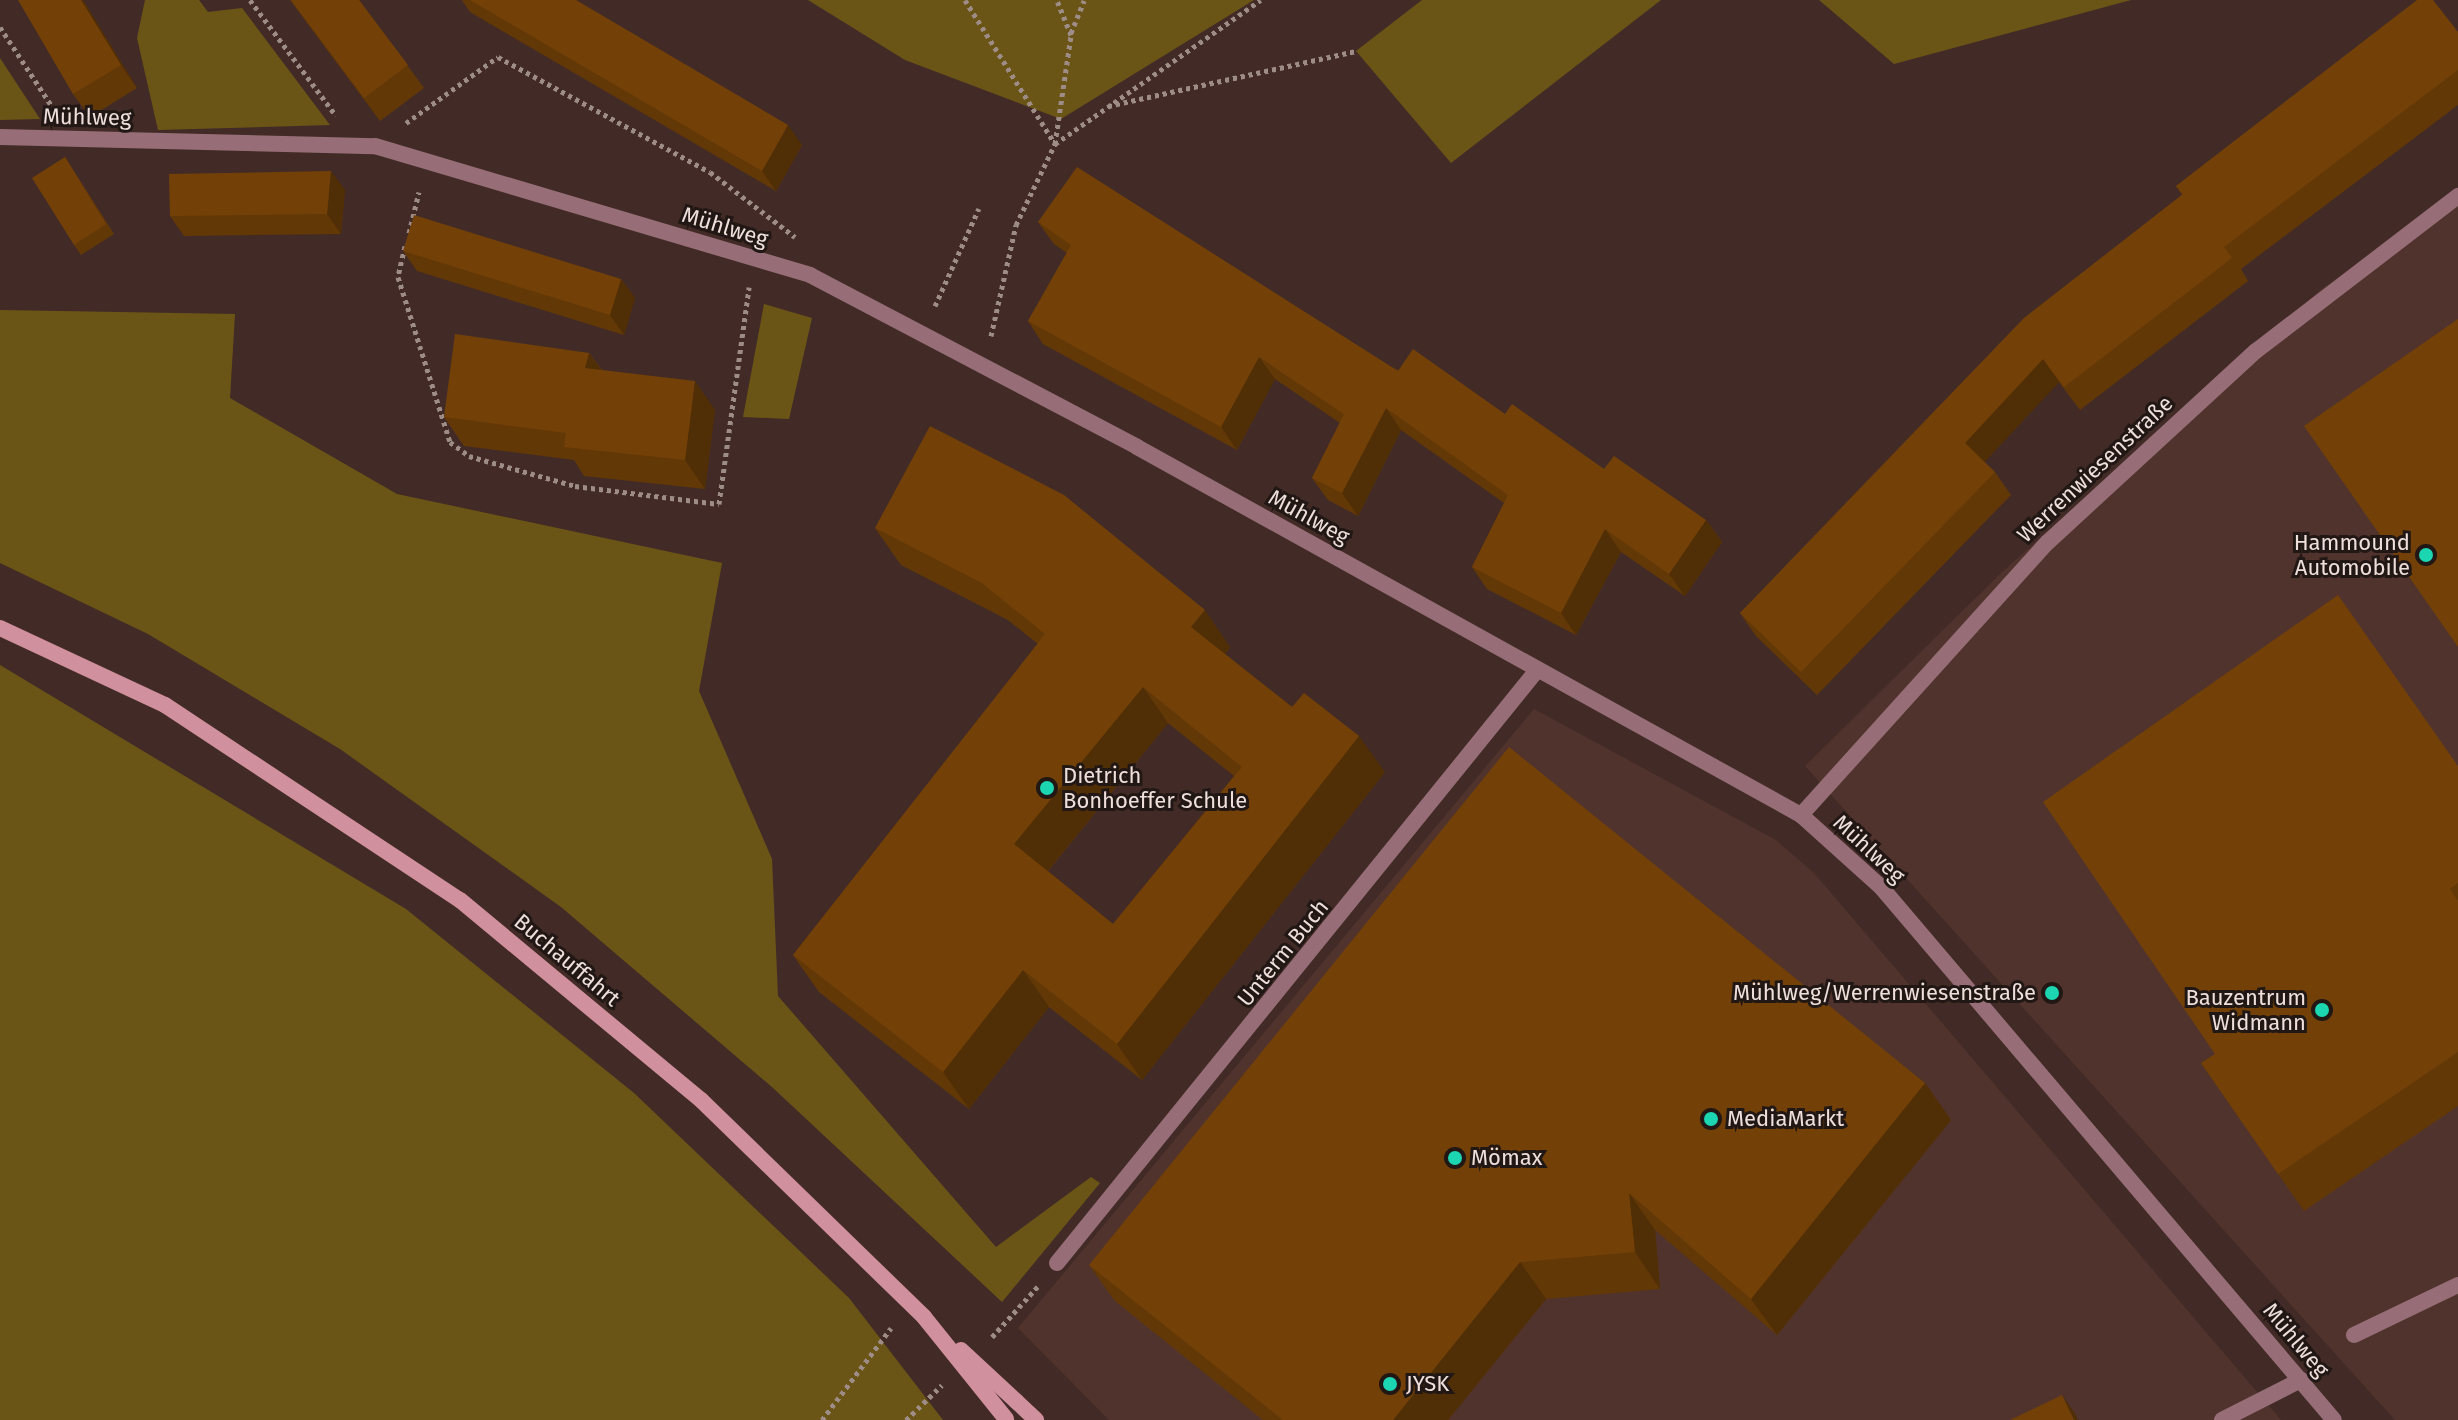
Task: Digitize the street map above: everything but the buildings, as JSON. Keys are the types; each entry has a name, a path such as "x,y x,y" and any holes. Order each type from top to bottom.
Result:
{"main road":[{"name":"Buchauffahrt","path":"0,628 165,705 460,900 701,1100 924,1317 1036,1420"},
{"path":"924,1317 1006,1420"}],"street":[{"name":"Mühlweg","path":"0,137 375,146 810,275 984,366 1538,669 1801,815 1881,887 2334,1420"},
{"name":"Werrenwiesenstraße","path":"1801,815 2048,542 2256,351 2458,196"},
{"name":"Unterm Buch","path":"1057,1263 1538,669"},
{"path":"2354,1335 2458,1285"},
{"path":"2222,1420 2301,1380"}],"path":[{"path":"250,0 358,145"},
{"path":"965,0 1055,144"},
{"path":"1057,0 1071,35"},
{"path":"984,366 1016,225 1055,144 1071,35 1084,0"},
{"path":"1055,144 1261,0"},
{"path":"0,27 73,139"},
{"path":"1105,107 1356,51"},
{"path":"375,146 498,57 710,172 793,234 810,275"},
{"path":"426,161 398,277 450,442 469,456 575,486 719,504 753,259"},
{"path":"923,334 979,208"},
{"path":"822,1420 910,1302"}],"shaded area":[{"path":"145,0 199,0 208,12 242,8 330,125 158,130 137,38"},
{"path":"808,0 1254,0 1061,119 905,60"},
{"path":"1422,0 1661,0 1451,163 1356,51"},
{"path":"1819,0 2131,0 1894,64"},
{"path":"0,58 40,119 0,120"},
{"path":"2458,191 2458,1420 2395,1420 1805,766 2002,572 2319,291"},
{"path":"764,304 812,318 789,419 743,417"},
{"path":"0,310 235,314 230,398 397,494 722,563 699,691 772,859 778,996 996,1247 1091,1177 1100,1183 1002,1302 772,1087 561,907 340,749 148,634 0,563"},
{"path":"0,665 406,909 634,1093 849,1298 943,1420 0,1420"},
{"path":"1534,709 1776,840 1814,873 2281,1420 1109,1420 1018,1328"}],"place":[{"name":"Hammound Automobile","path":"2426,555"},
{"name":"Dietrich Bonhoeffer Schule","path":"1047,788"},
{"name":"Mühlweg/Werrenwiesenstraße","path":"2052,993"},
{"name":"Bauzentrum Widmann","path":"2322,1010"},
{"name":"MediaMarkt","path":"1711,1119"},
{"name":"Mömax","path":"1455,1158"},
{"name":"JYSK","path":"1390,1384"}]}
